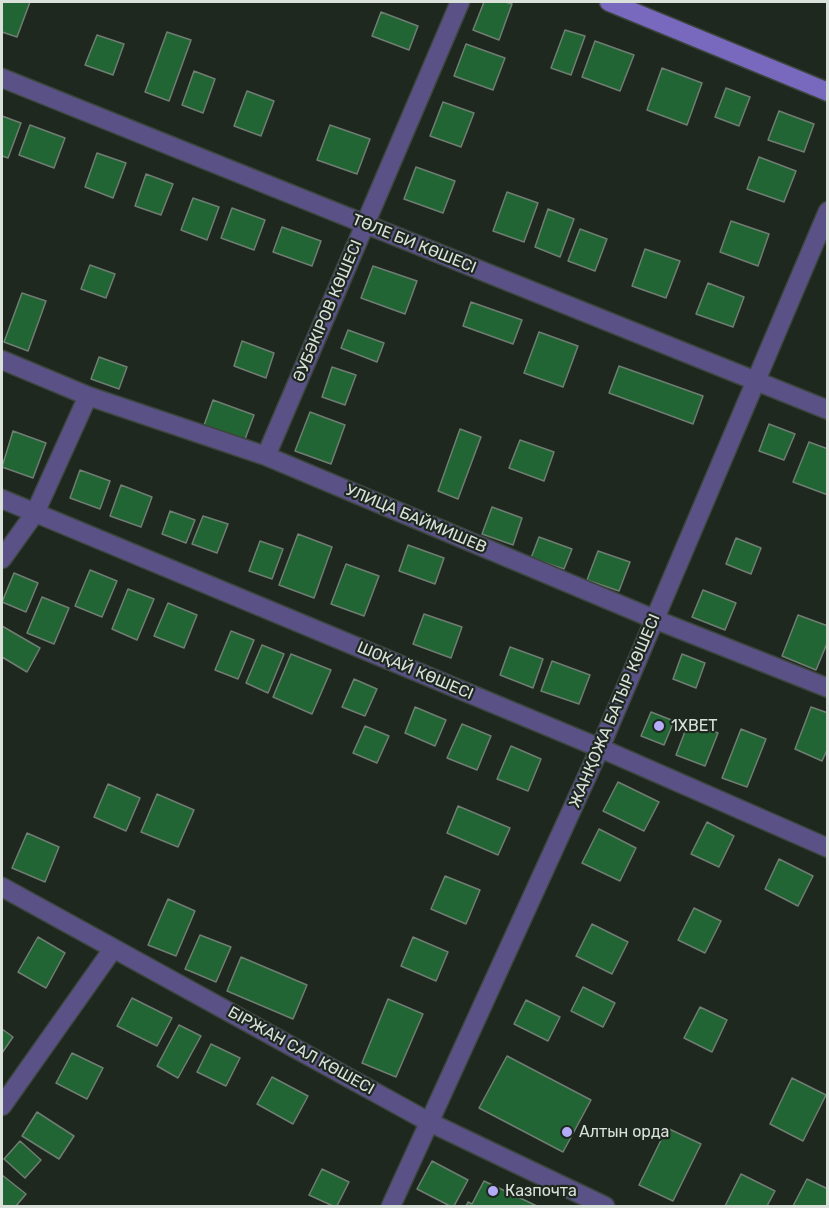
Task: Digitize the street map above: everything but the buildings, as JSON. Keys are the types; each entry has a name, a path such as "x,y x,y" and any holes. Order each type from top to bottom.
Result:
{"street":[{"name":"ӘУБӘКІРОВ КӨШЕСІ","path":"266,456 460,2"},
{"path":"609,2 828,92"},
{"name":"ТӨЛЕ БИ КӨШЕСІ","path":"2,78 828,410"},
{"name":"ЖАНҚОЖА БАТЫР КӨШЕСІ","path":"391,1206 600,748 828,211"},
{"name":"УЛИЦА БАЙМИШЕВ","path":"2,360 88,396 266,456 654,619 828,688"},
{"path":"2,559 35,513 88,396"},
{"name":"ШОҚАЙ КӨШЕСІ","path":"2,499 600,748 828,848"},
{"name":"БІРЖАН САЛ КӨШЕСІ","path":"2,887 429,1122 605,1206"},
{"path":"2,1106 113,949"}],"place":[{"name":"1XBET","path":"659,726"},
{"name":"Алтын орда","path":"567,1132"},
{"name":"Казпочта","path":"493,1191"}]}
